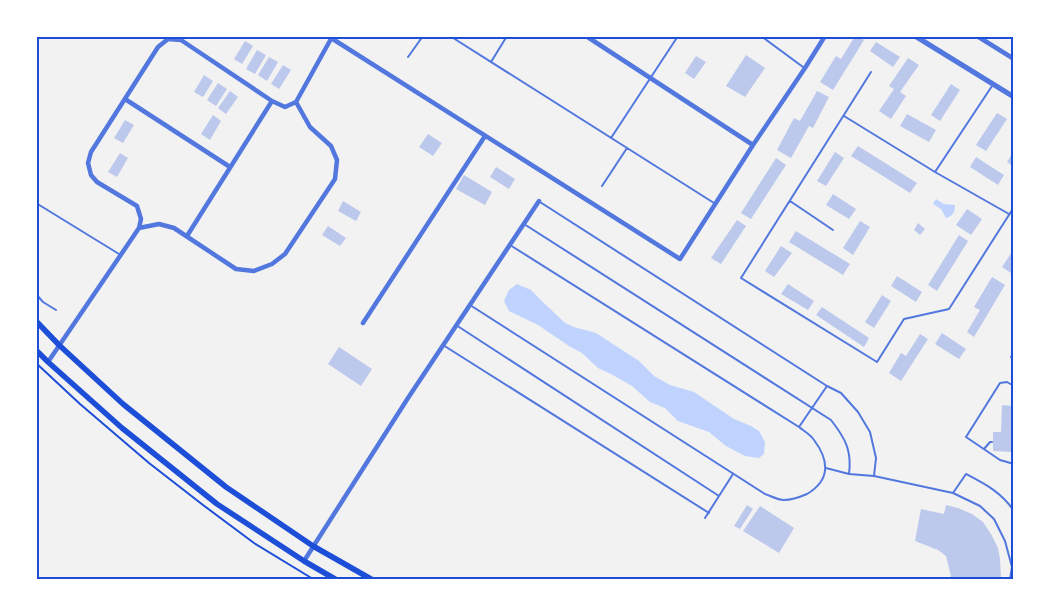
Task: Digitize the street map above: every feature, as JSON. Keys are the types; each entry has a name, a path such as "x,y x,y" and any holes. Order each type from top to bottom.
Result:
{"main road":[{"path":"36,320 59,346 123,404 226,487 313,546 371,579"},
{"path":"36,350 122,428 217,504 335,579"}],"street":[{"path":"586,36 752,145"},
{"path":"48,362 139,228 141,219 136,206 97,182 91,175 88,163 91,152 158,47 168,39 181,40 272,101 284,107 296,102 331,37 680,259 752,145 825,36"},
{"path":"915,36 1014,97"},
{"path":"978,36 1013,58"},
{"path":"125,99 230,167"},
{"path":"186,236 272,101"},
{"path":"139,228 159,224 174,228 236,269 254,271 272,264 285,254 335,179 337,160 331,146 310,127 296,102"},
{"path":"363,323 485,136"},
{"path":"304,561 456,325 539,201"}],"lane":[{"path":"408,57 423,36"},
{"path":"450,36 715,204"},
{"path":"491,62 507,36"},
{"path":"611,138 678,36"},
{"path":"761,36 805,68"},
{"path":"871,72 741,278 878,362 904,318 949,309 1014,207"},
{"path":"936,172 993,85"},
{"path":"844,116 1009,214"},
{"path":"602,186 627,148"},
{"path":"539,201 841,393 858,412 870,432 876,458 874,476"},
{"path":"790,201 833,230"},
{"path":"36,203 120,256"},
{"path":"524,224 831,420 841,432 848,448 849,474"},
{"path":"470,305 766,494 784,500 799,498 814,490 822,481 826,468 822,454 813,439 799,427 510,245"},
{"path":"36,294 43,302 56,310"},
{"path":"456,325 719,496"},
{"path":"443,345 708,512"},
{"path":"1014,352 1011,357 1014,359"},
{"path":"1014,386 1007,382 1000,383 966,437 1000,460 1014,464"},
{"path":"799,427 828,386"},
{"path":"984,450 992,442"},
{"path":"826,468 849,474 874,476 953,494 980,506 994,519 1005,541 1013,567 1010,579"},
{"path":"705,518 734,474"},
{"path":"953,494 966,474 992,488 1009,503 1014,511"}],"water":[{"path":"936,199 944,204 955,205 952,215 946,218 941,209 933,204"},
{"path":"517,284 531,290 565,323 596,333 639,361 654,376 670,385 694,392 734,419 759,431 765,442 764,454 759,458 745,456 726,446 709,432 678,421 665,408 650,402 632,386 598,368 582,353 538,325 509,311 504,301 509,290"}],"building":[{"path":"855,36 864,40 833,90 820,82 836,56 841,59"},
{"path":"245,41 253,46 242,64 234,59"},
{"path":"876,42 900,57 893,67 870,51"},
{"path":"257,50 266,55 255,74 246,69"},
{"path":"746,55 765,68 745,97 726,86"},
{"path":"696,56 706,62 694,79 685,73"},
{"path":"269,57 278,62 267,81 258,75"},
{"path":"908,58 919,65 900,92 906,96 891,119 879,111 894,89 889,86"},
{"path":"283,65 291,70 279,89 271,84"},
{"path":"204,75 213,81 203,97 194,92"},
{"path":"218,83 227,89 216,106 207,100"},
{"path":"951,84 960,90 940,121 931,115"},
{"path":"230,91 238,97 226,114 218,108"},
{"path":"817,91 829,97 813,128 809,126 791,158 777,150 794,118 800,121"},
{"path":"997,113 1007,119 986,151 976,145"},
{"path":"907,114 936,130 929,142 900,126"},
{"path":"213,115 221,121 210,140 201,134"},
{"path":"125,120 134,125 123,143 114,138"},
{"path":"428,134 442,143 433,156 419,147"},
{"path":"858,146 917,183 910,193 851,156"},
{"path":"1014,151 1014,167 1007,162"},
{"path":"835,152 844,158 826,186 817,181"},
{"path":"120,153 128,158 117,177 108,172"},
{"path":"976,157 1004,175 998,185 970,167"},
{"path":"776,158 786,165 751,219 741,213"},
{"path":"496,167 515,179 509,189 490,177"},
{"path":"464,175 492,192 485,205 456,189"},
{"path":"833,194 856,209 849,219 826,205"},
{"path":"343,201 361,212 356,221 338,211"},
{"path":"967,209 982,219 971,235 956,225"},
{"path":"737,220 746,226 721,264 711,258"},
{"path":"860,221 870,227 853,255 843,248"},
{"path":"918,223 925,229 920,235 914,230"},
{"path":"328,226 346,238 340,246 322,235"},
{"path":"796,231 850,264 843,275 789,242"},
{"path":"959,235 968,241 937,291 928,285"},
{"path":"781,246 792,253 774,277 765,271"},
{"path":"1014,249 1014,275 1002,267"},
{"path":"897,276 922,292 916,302 891,286"},
{"path":"992,277 1005,285 974,337 967,332 980,310 974,307"},
{"path":"788,284 814,301 808,310 781,294"},
{"path":"882,295 891,301 874,328 865,322"},
{"path":"822,307 869,338 864,347 816,315"},
{"path":"942,333 966,349 959,359 935,344"},
{"path":"920,334 928,339 901,381 889,373 901,353 906,356"},
{"path":"339,347 372,369 361,386 328,364"},
{"path":"1002,405 1014,406 1014,452 993,451 993,432 1001,432"},
{"path":"747,505 753,509 740,529 734,526"},
{"path":"946,505 972,514 983,522 998,548 1001,579 949,579 951,576 946,556 938,550 915,541 921,509 944,514"},
{"path":"760,506 794,528 779,553 743,531"}]}
